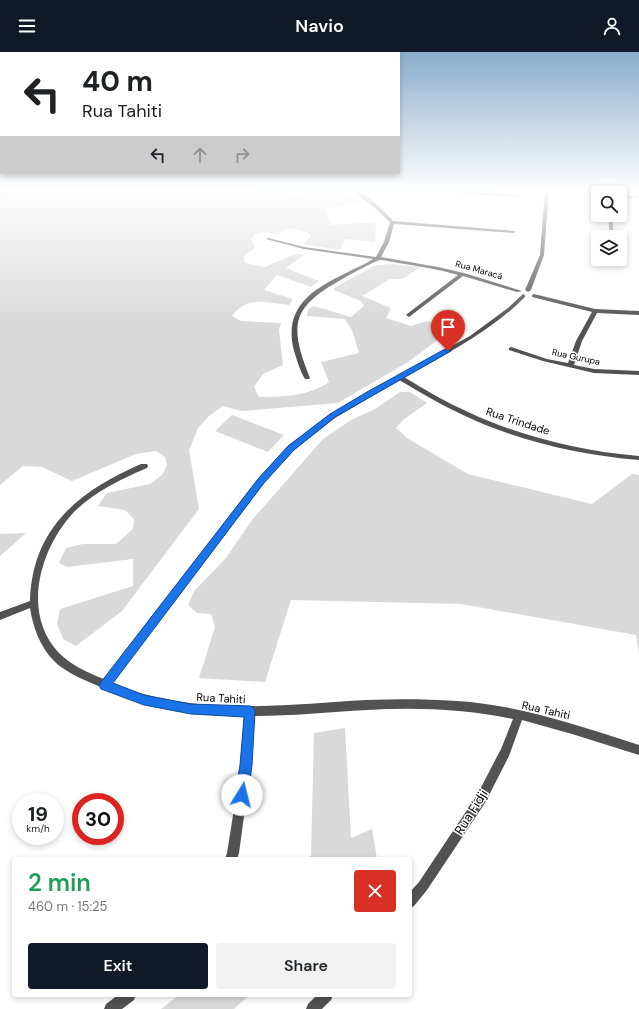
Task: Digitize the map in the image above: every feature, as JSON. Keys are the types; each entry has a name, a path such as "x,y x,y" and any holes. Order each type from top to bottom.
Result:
{"street":[{"path":"307,378 300,362 292,333 295,317 301,305 313,294 378,258 387,242 389,234"},
{"path":"104,685 261,481 291,448 333,416 399,377 472,337 510,310 521,294 528,290 542,256 543,234"},
{"name":"Rua Maracá","path":"268,239 307,250 378,258 426,266 462,274 521,294"},
{"path":"409,315 462,274"},
{"path":"528,290 534,293 534,296"},
{"path":"521,294 528,297 534,296 595,310 639,313"},
{"path":"570,366 579,341 595,310"},
{"name":"Rua Gurupa","path":"511,349 570,366 594,371 639,373"},
{"name":"Rua Trindade","path":"399,377 476,419 518,434 557,445 616,457 639,458"},
{"name":"Rua Tahiti","path":"144,466 122,475 82,499 63,519 48,543 37,572 34,603 40,631 54,654 72,669 104,685 144,700 191,709 250,712 371,705 459,706 519,715 561,724 639,750"},
{"path":"0,616 34,603"},
{"path":"232,857 246,765 250,712"},
{"name":"Rua Fidji","path":"412,900 423,886 481,799 505,752 519,715"},
{"path":"111,1009 126,997"},
{"path":"313,1009 324,997"}],"shaded area":[{"path":"0,234 257,234 251,239 255,248 244,256 245,263 265,267 295,254 304,255 286,268 319,281 311,287 277,275 264,290 293,299 289,305 265,302 251,303 238,309 232,316 241,321 281,323 279,330 283,365 263,374 254,387 259,397 296,395 321,387 329,382 321,362 359,353 352,330 345,319 307,316 308,309 314,306 351,317 364,306 361,301 334,290 334,288 376,265 393,264 421,267 402,279 390,279 362,296 391,308 386,318 411,326 427,321 454,328 408,362 338,403 242,411 223,406 209,416 198,428 189,450 199,509 122,611 76,646 63,639 57,624 60,609 133,586 133,559 67,567 59,563 66,548 83,544 116,544 133,529 134,519 125,510 98,506 107,493 150,484 162,475 167,465 165,457 156,451 136,454 72,481 42,467 23,466 0,485"},
{"path":"309,234 375,234 375,242 346,239 339,250 302,244 311,237"},
{"path":"400,392 410,392 427,403 403,420 396,428 407,438 468,474 592,504 632,474 639,475 639,654 636,635 461,604 291,600 265,682 199,678 215,627 211,614 197,613 188,605 194,591 226,558 252,520 323,439 351,420 375,409"},
{"path":"232,415 284,435 268,452 215,431"},
{"path":"26,533 0,556 0,534"},
{"path":"345,728 351,838 372,829 377,857 309,857 311,856 314,733"},
{"path":"176,997 247,997 234,1009 161,1009"}],"route":[{"path":"242,795 250,712 191,709 144,700 104,685 261,481 291,448 333,416 370,393 448,351"}]}
